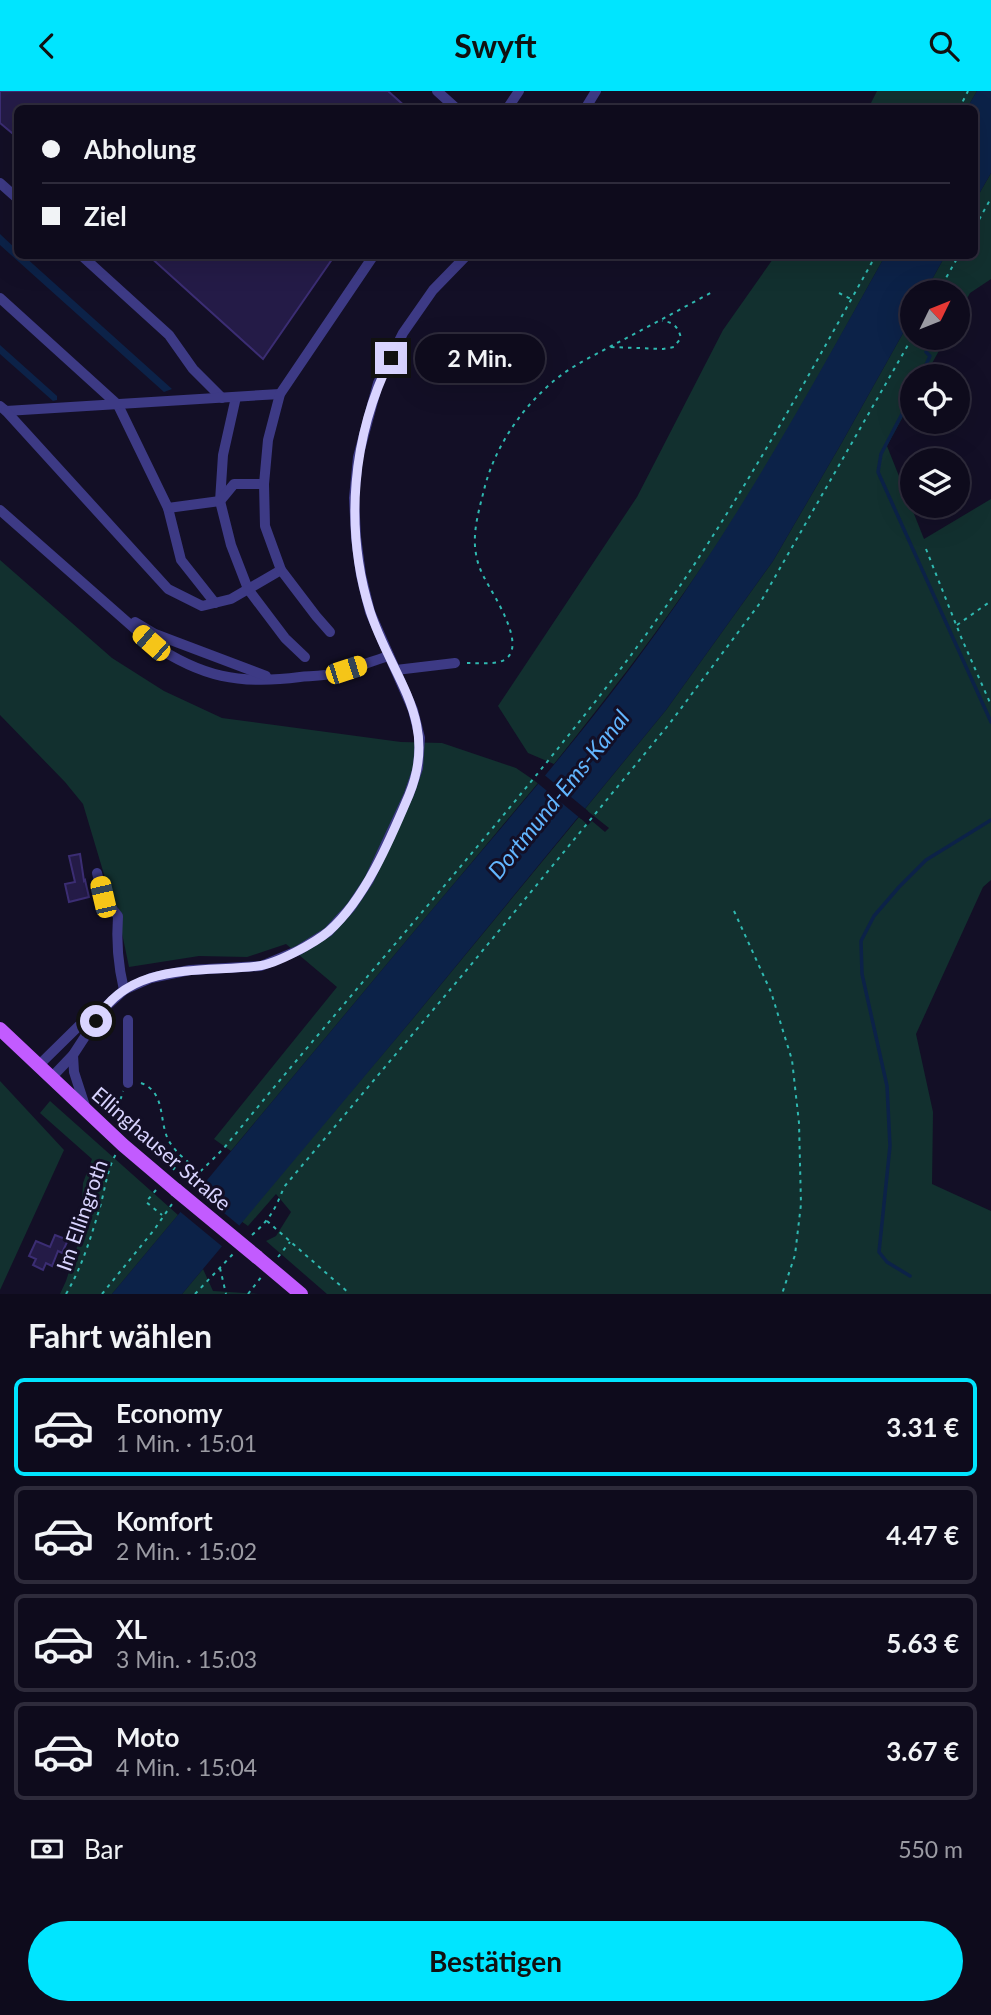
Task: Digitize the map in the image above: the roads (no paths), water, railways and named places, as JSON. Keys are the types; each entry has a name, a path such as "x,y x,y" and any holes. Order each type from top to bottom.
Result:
{"main road":[{"name":"Ellinghauser Straße","path":"0,1030 123,1145 301,1294"}],"lane":[{"path":"437,91 453,105"},
{"path":"0,183 14,195"},
{"path":"84,259 169,335 193,369 222,398"},
{"path":"330,632 281,570 265,526 264,484 268,440 280,394 371,259"},
{"path":"51,1078 73,1055 103,1009 124,990 151,978 190,970 261,966 299,950 328,932 351,907 369,880 410,794 418,768 420,738 396,670 370,612 361,575 354,498 358,457 378,383 403,333 433,290 463,259"},
{"path":"0,298 118,405 168,508 181,560 215,603"},
{"path":"3,409 118,405 280,394"},
{"path":"236,397 223,455 220,501 231,545 248,589 285,638 304,657"},
{"path":"3,409 168,589 202,606 230,599 281,570"},
{"path":"168,508 220,501 234,484 264,484"},
{"path":"0,510 151,643 176,660 208,673 237,680 286,679 335,674 389,656"},
{"path":"108,605 155,634 264,676 286,679"},
{"path":"396,670 456,663"},
{"path":"97,873 103,897 118,916 118,966 124,990"},
{"path":"38,1066 91,1014 103,1009"},
{"path":"128,1020 128,1083"},
{"path":"73,1055 76,1081 87,1112"}],"water":[{"path":"977,91 991,91 991,173 978,196 978,105 969,105"},
{"path":"0,234 14,247 14,258 0,245"},
{"path":"16,259 27,259 172,389 164,392"},
{"name":"Dortmund-Ems-Kanal","path":"883,259 943,259 932,280 900,280 900,338 773,561 666,710 182,1294 112,1294 553,766 659,629 749,492"},
{"path":"0,345 57,396 57,400 53,401 0,354"}],"waterway":[{"path":"926,352 930,356 926,364"},
{"path":"900,418 881,454 878,472 991,722"},
{"path":"910,1276 887,1262 879,1252 890,1146 887,1086 862,974 861,941 874,916 926,860 991,820"}]}
